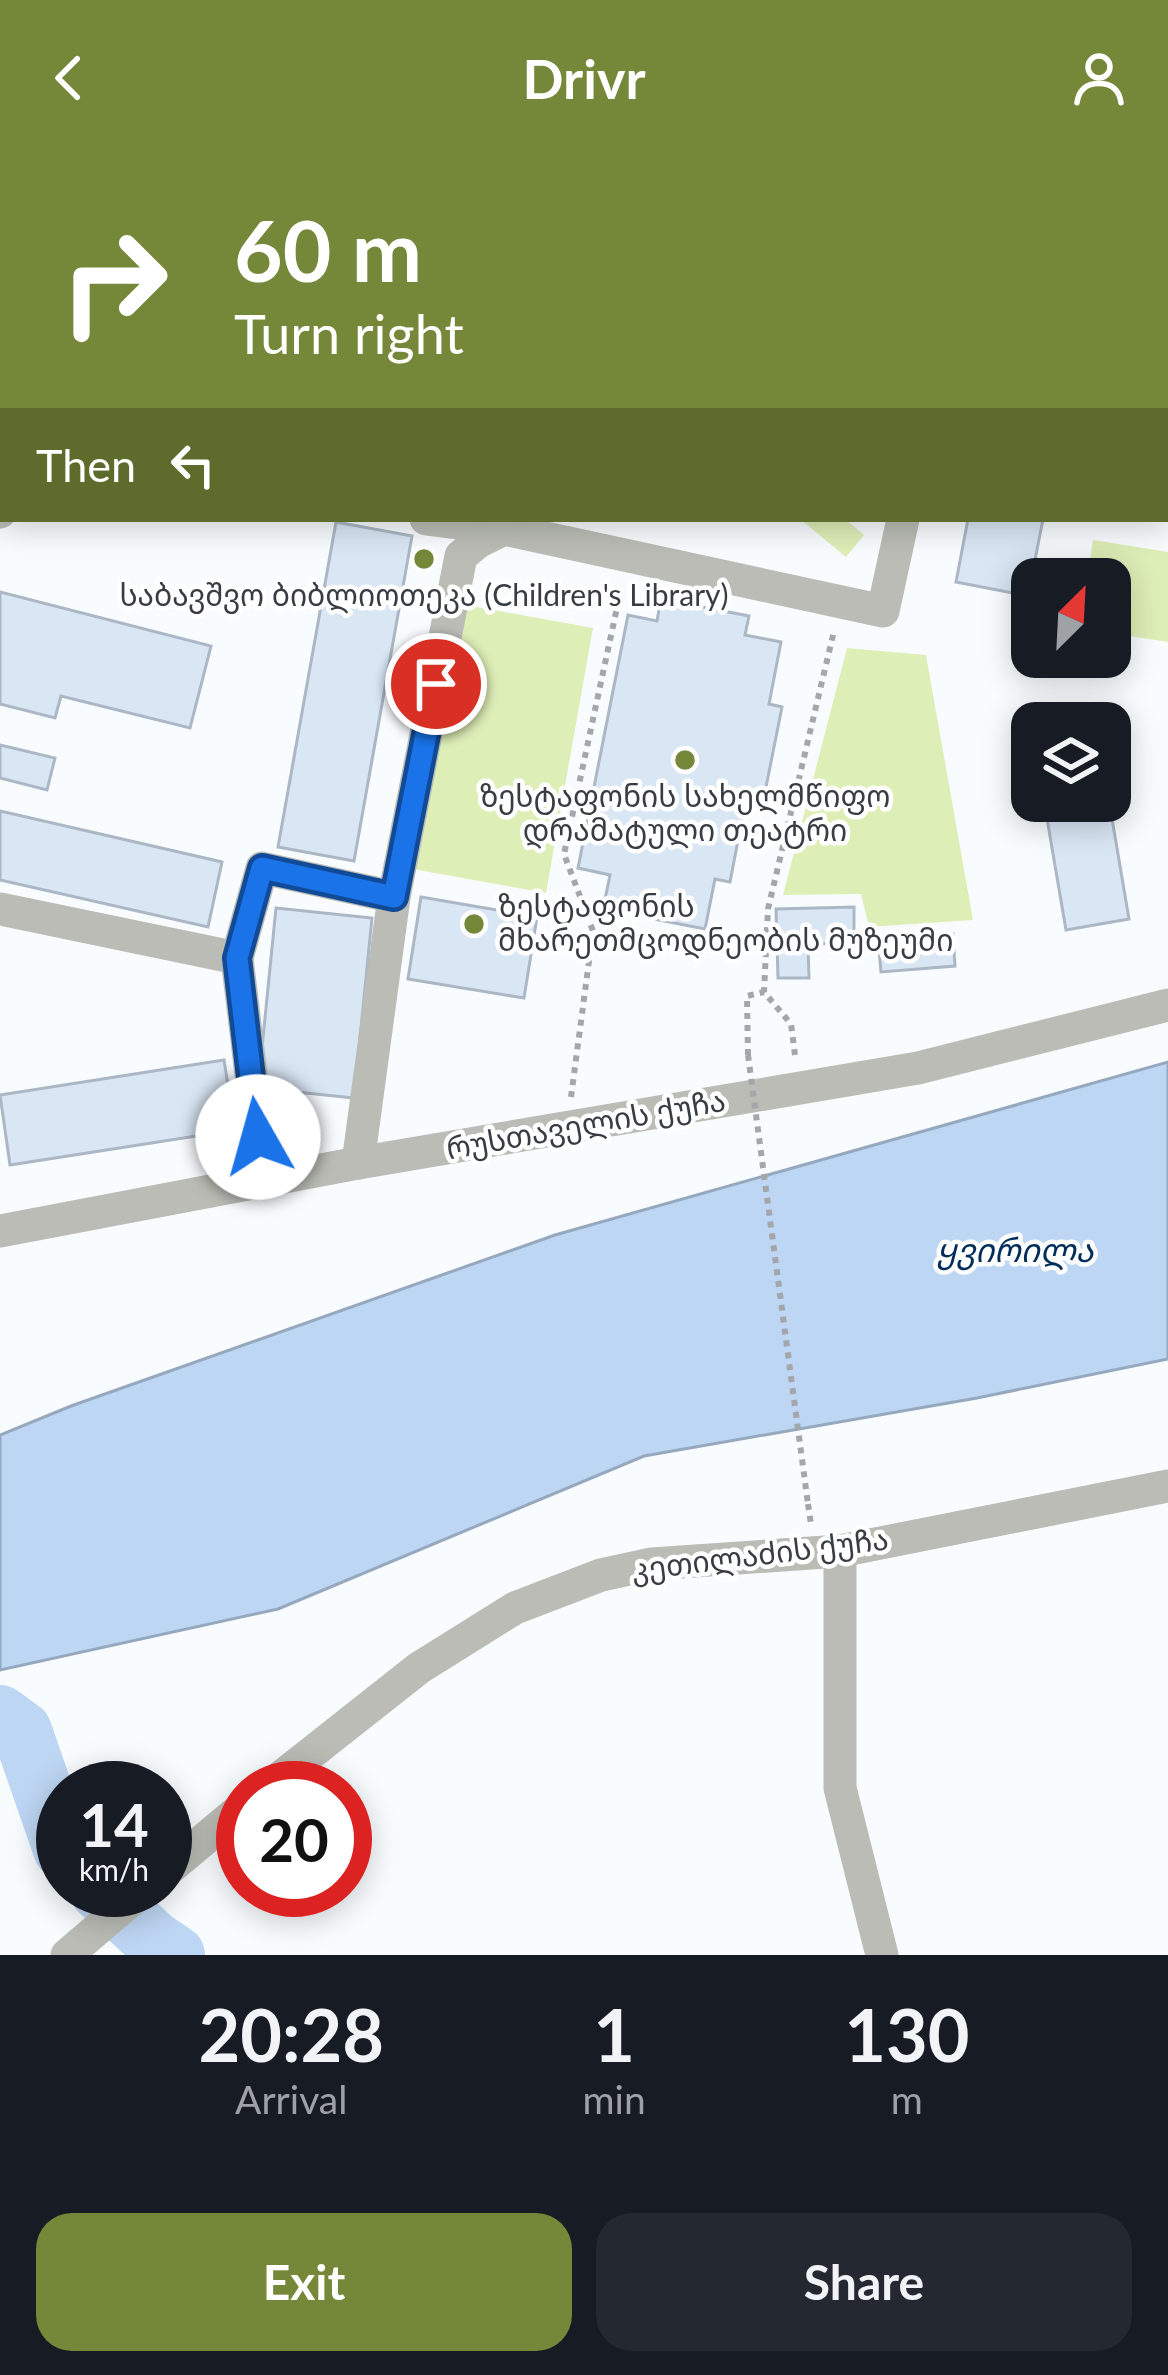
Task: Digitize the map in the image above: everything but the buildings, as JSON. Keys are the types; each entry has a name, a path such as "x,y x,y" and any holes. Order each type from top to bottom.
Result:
{"street":[{"path":"473,522 505,524 884,611 902,522"},
{"path":"358,1163 394,897 461,556 505,524"},
{"path":"264,1182 237,958 262,868 394,897"},
{"path":"0,909 237,958"},
{"name":"რუსთაველის ქუჩა","path":"0,1231 358,1163 918,1068 1168,1005"},
{"name":"კეთილაძის ქუჩა","path":"301,1761 418,1668 515,1608 601,1575 652,1564 840,1551 1168,1486"},
{"path":"840,1551 840,1788 882,1955"},
{"path":"192,1849 216,1829"},
{"path":"67,1955 111,1917"}],"path":[{"path":"567,1130 593,931 564,854 623,580"},
{"path":"800,1089 791,1024 764,992 768,909 835,627 837,601"},
{"path":"764,992 747,996 748,1055 808,1504"}],"green space":[{"path":"804,522 849,522 864,535 846,557"},
{"path":"1093,540 1168,552 1168,642 1131,636 1131,558 1090,558"},
{"path":"455,603 593,628 546,893 407,868"},
{"path":"847,648 926,655 973,920 869,927 861,894 783,895"}],"water":[{"name":"ყვირილა","path":"1168,1062 1168,1359 644,1456 278,1609 0,1670 0,1435 555,1235"}],"waterway":[{"path":"0,1715 22,1731 36,1771"},
{"path":"128,1917 175,1955"}],"place":[{"name":"საბავშვო ბიბლიოთეკა (Children's Library)","path":"424,559"},
{"name":"ზესტაფონის სახელმწიფო დრამატული თეატრი","path":"685,760"},
{"name":"ზესტაფონის მხარეთმცოდნეობის მუზეუმი","path":"474,924"}],"route":[{"path":"258,1137 237,958 262,868 394,897 436,684"}]}
